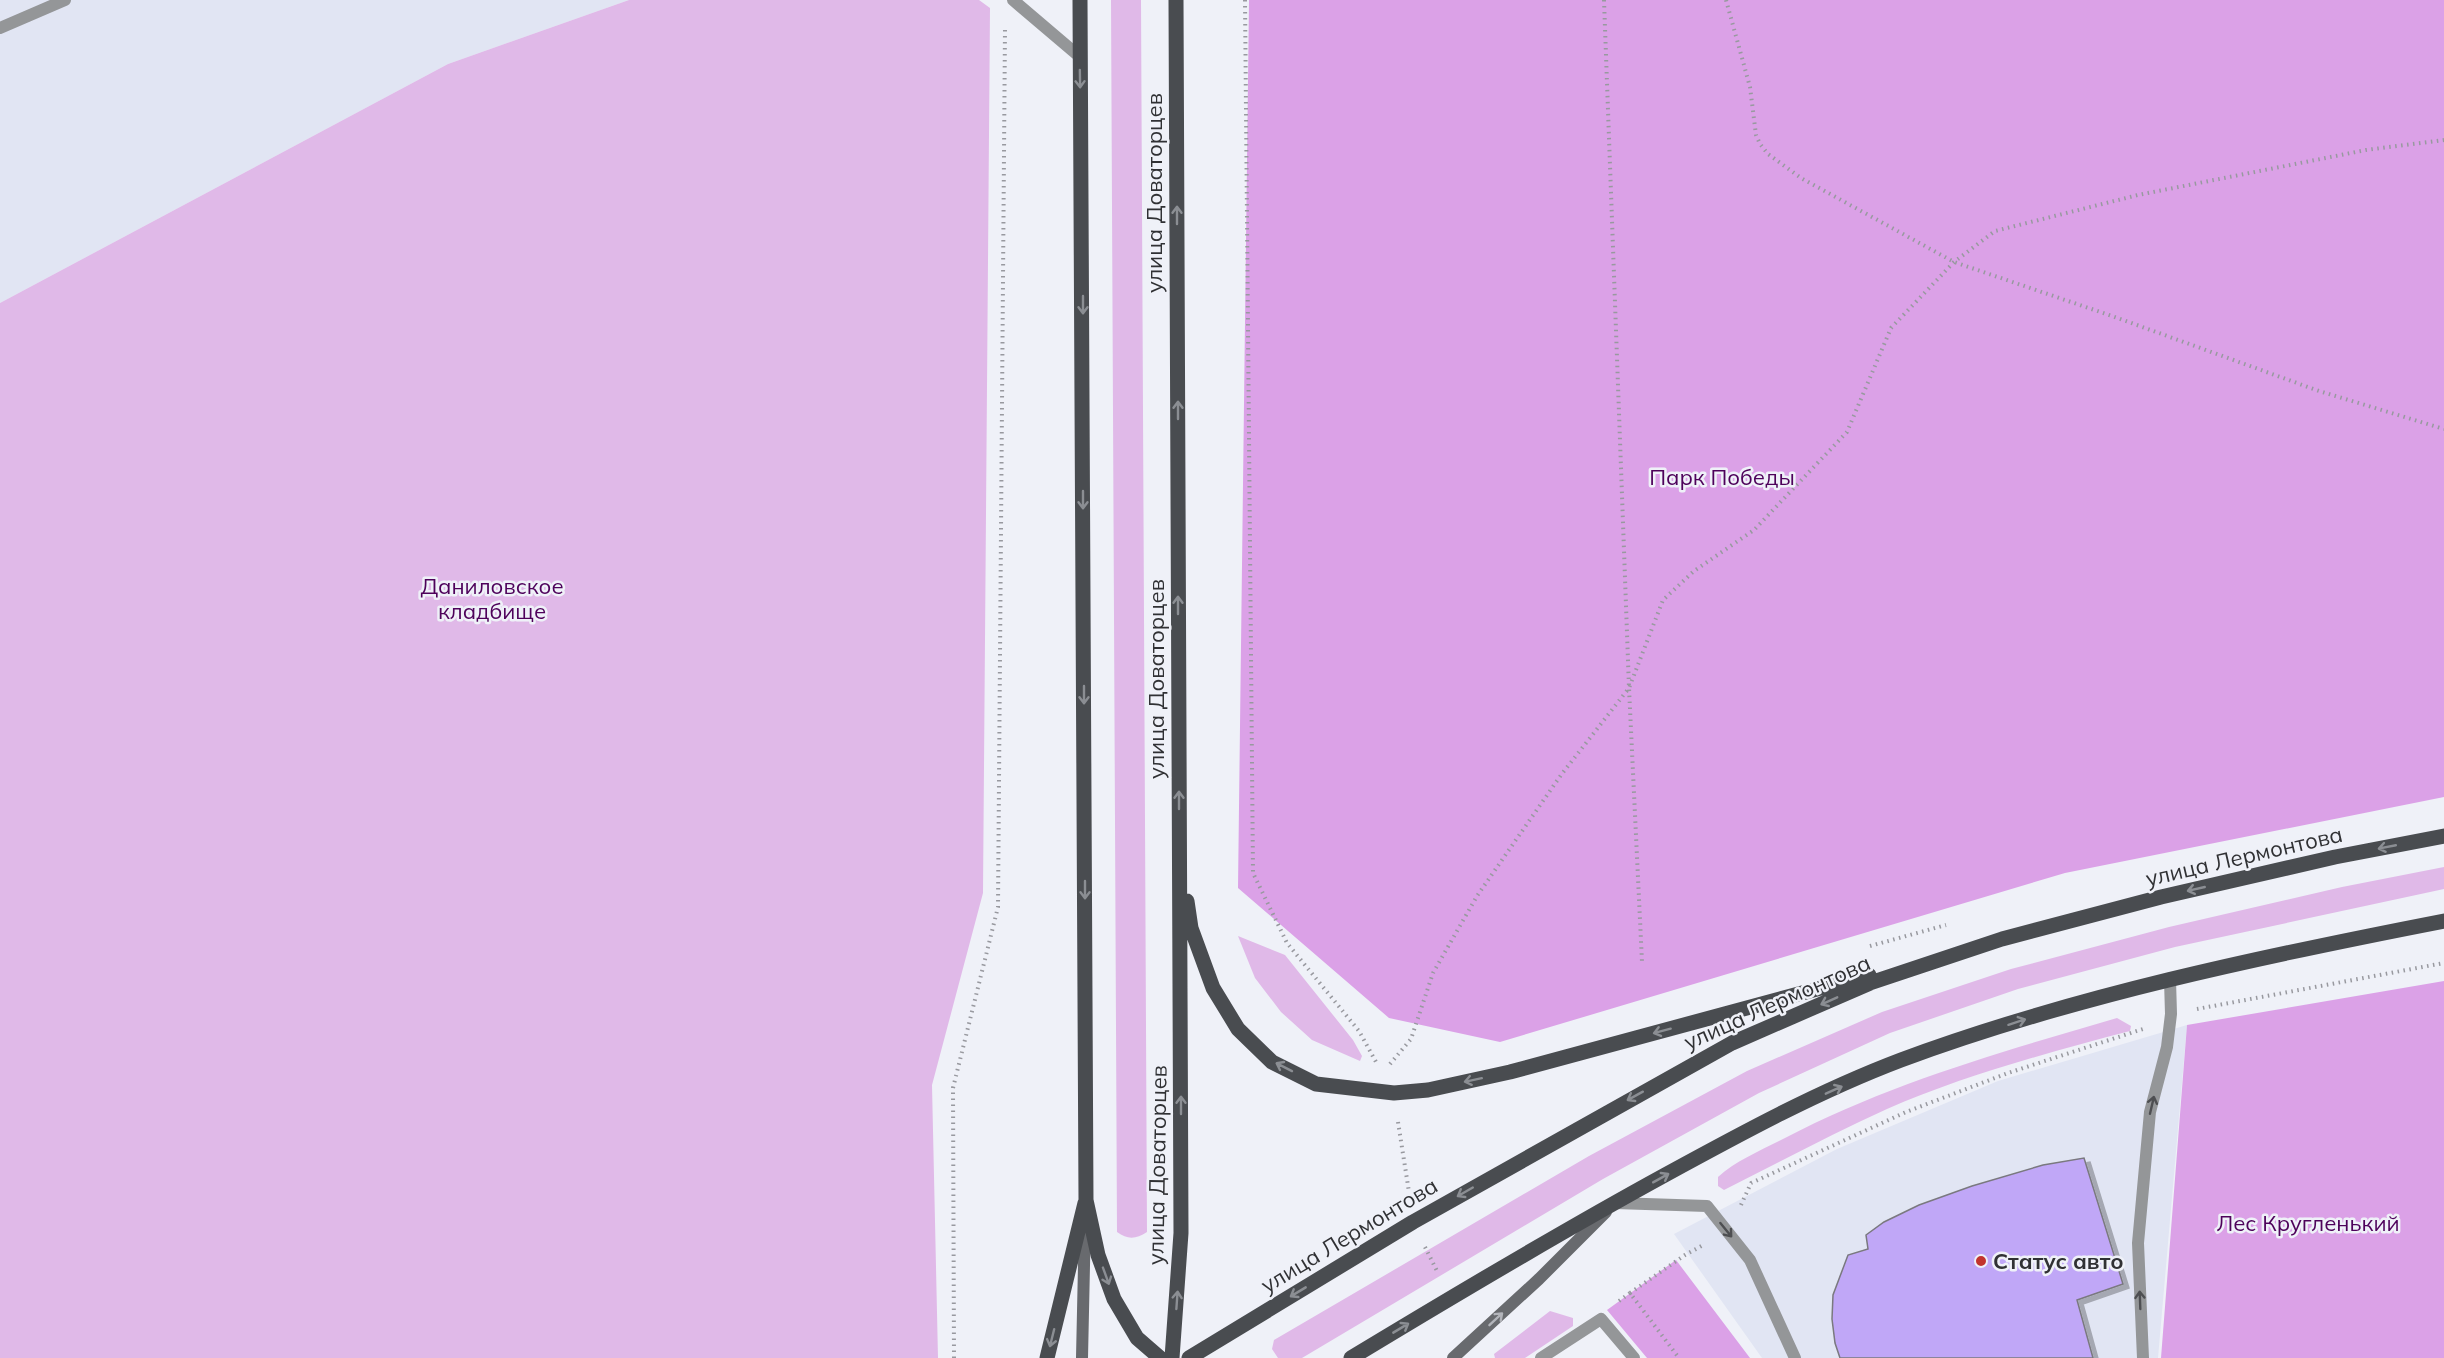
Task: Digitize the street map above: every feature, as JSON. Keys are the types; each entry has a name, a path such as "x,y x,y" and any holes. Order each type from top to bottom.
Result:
{"main road":[{"path":"1080,0 1086,1200 1082,1358"},
{"name":"улица Доваторцев","path":"1172,1358 1181,1233 1176,0"},
{"name":"улица Лермонтова","path":"1189,1358 1413,1222 1732,1043 1870,983 2002,939 2172,894 2335,857 2444,836"},
{"path":"1179,859 1191,928 1213,988 1238,1029 1272,1062 1316,1084 1394,1093 1428,1090 1510,1072 2002,939"},
{"path":"1351,1358 1615,1203 1769,1118 1900,1061 2026,1019 2170,980 2351,939 2444,921"},
{"path":"1047,1358 1086,1200"},
{"path":"1086,1200 1098,1255 1114,1299 1137,1338 1160,1358"},
{"path":"1453,1358 1539,1279 1615,1203"}],"lane":[{"path":"0,28 65,0"},
{"path":"1013,0 1080,57"},
{"path":"2143,1358 2138,1243 2150,1113 2167,1047 2171,1014 2170,980"},
{"path":"1615,1203 1707,1206 1750,1260 1794,1358"},
{"path":"1541,1358 1601,1318 1634,1358"}],"path":[{"path":"1245,0 1253,873 1287,943 1359,1031 1381,1071 1411,1039 1433,973 1477,896 1561,775 1629,688 1663,600 1694,571 1754,530 1847,432 1890,328 1954,262 1995,231 2138,195 2366,150 2444,140"},
{"path":"1604,0 1641,962"},
{"path":"1726,0 1746,69 1756,135 1768,154 1801,178 1954,262 2319,391 2444,429"},
{"path":"954,1358 953,1088 998,907 1005,24"},
{"path":"1630,1293 1685,1255 1728,1232 1751,1183 1906,1112 2008,1073 2144,1028 2171,1014 2444,963"},
{"path":"1394,1093 1413,1222 1450,1298"}],"shaded area":[{"path":"0,0 629,0 448,64 0,303"},
{"path":"2187,1025 2158,1358 1762,1358 1674,1234 1837,1149 1998,1081"}],"green space":[{"name":"Даниловское кладбище","path":"629,0 979,0 990,8 983,893 932,1085 938,1358 0,1358 0,303 448,64"},
{"path":"1111,0 1141,0 1147,1232 1132,1238 1117,1232"},
{"name":"Парк Победы","path":"1249,0 2444,0 2444,797 2065,873 1500,1042 1389,1018 1238,888"},
{"path":"2444,867 2444,889 2175,947 2018,989 1890,1033 1759,1093 1603,1179 1302,1358 1278,1358 1272,1349 1274,1340 1589,1156 1747,1071 1882,1012 2011,969 2169,927 2342,887"},
{"path":"1238,936 1285,955 1353,1040 1362,1056 1360,1061 1312,1040 1281,1012 1255,978"},
{"name":"Лес Кругленький","path":"2444,981 2444,1358 2161,1358 2187,1025"},
{"path":"2117,1018 2131,1026 2130,1031 2038,1056 1945,1086 1887,1109 1825,1138 1724,1190 1718,1186 1718,1177 1741,1160 1825,1118 1865,1101 1948,1070"},
{"path":"1676,1260 1750,1358 1647,1358 1607,1310"},
{"path":"1550,1311 1573,1318 1573,1326 1525,1358 1495,1358 1494,1354"}],"building":[{"name":"Статус авто","path":"2084,1158 2123,1284 2077,1300 2093,1358 1840,1358 1835,1343 1832,1319 1833,1295 1848,1255 1868,1249 1866,1235 1884,1222 1919,1205 1972,1186 2043,1165"}],"place":[{"name":"Статус авто","path":"1981,1261"}]}
